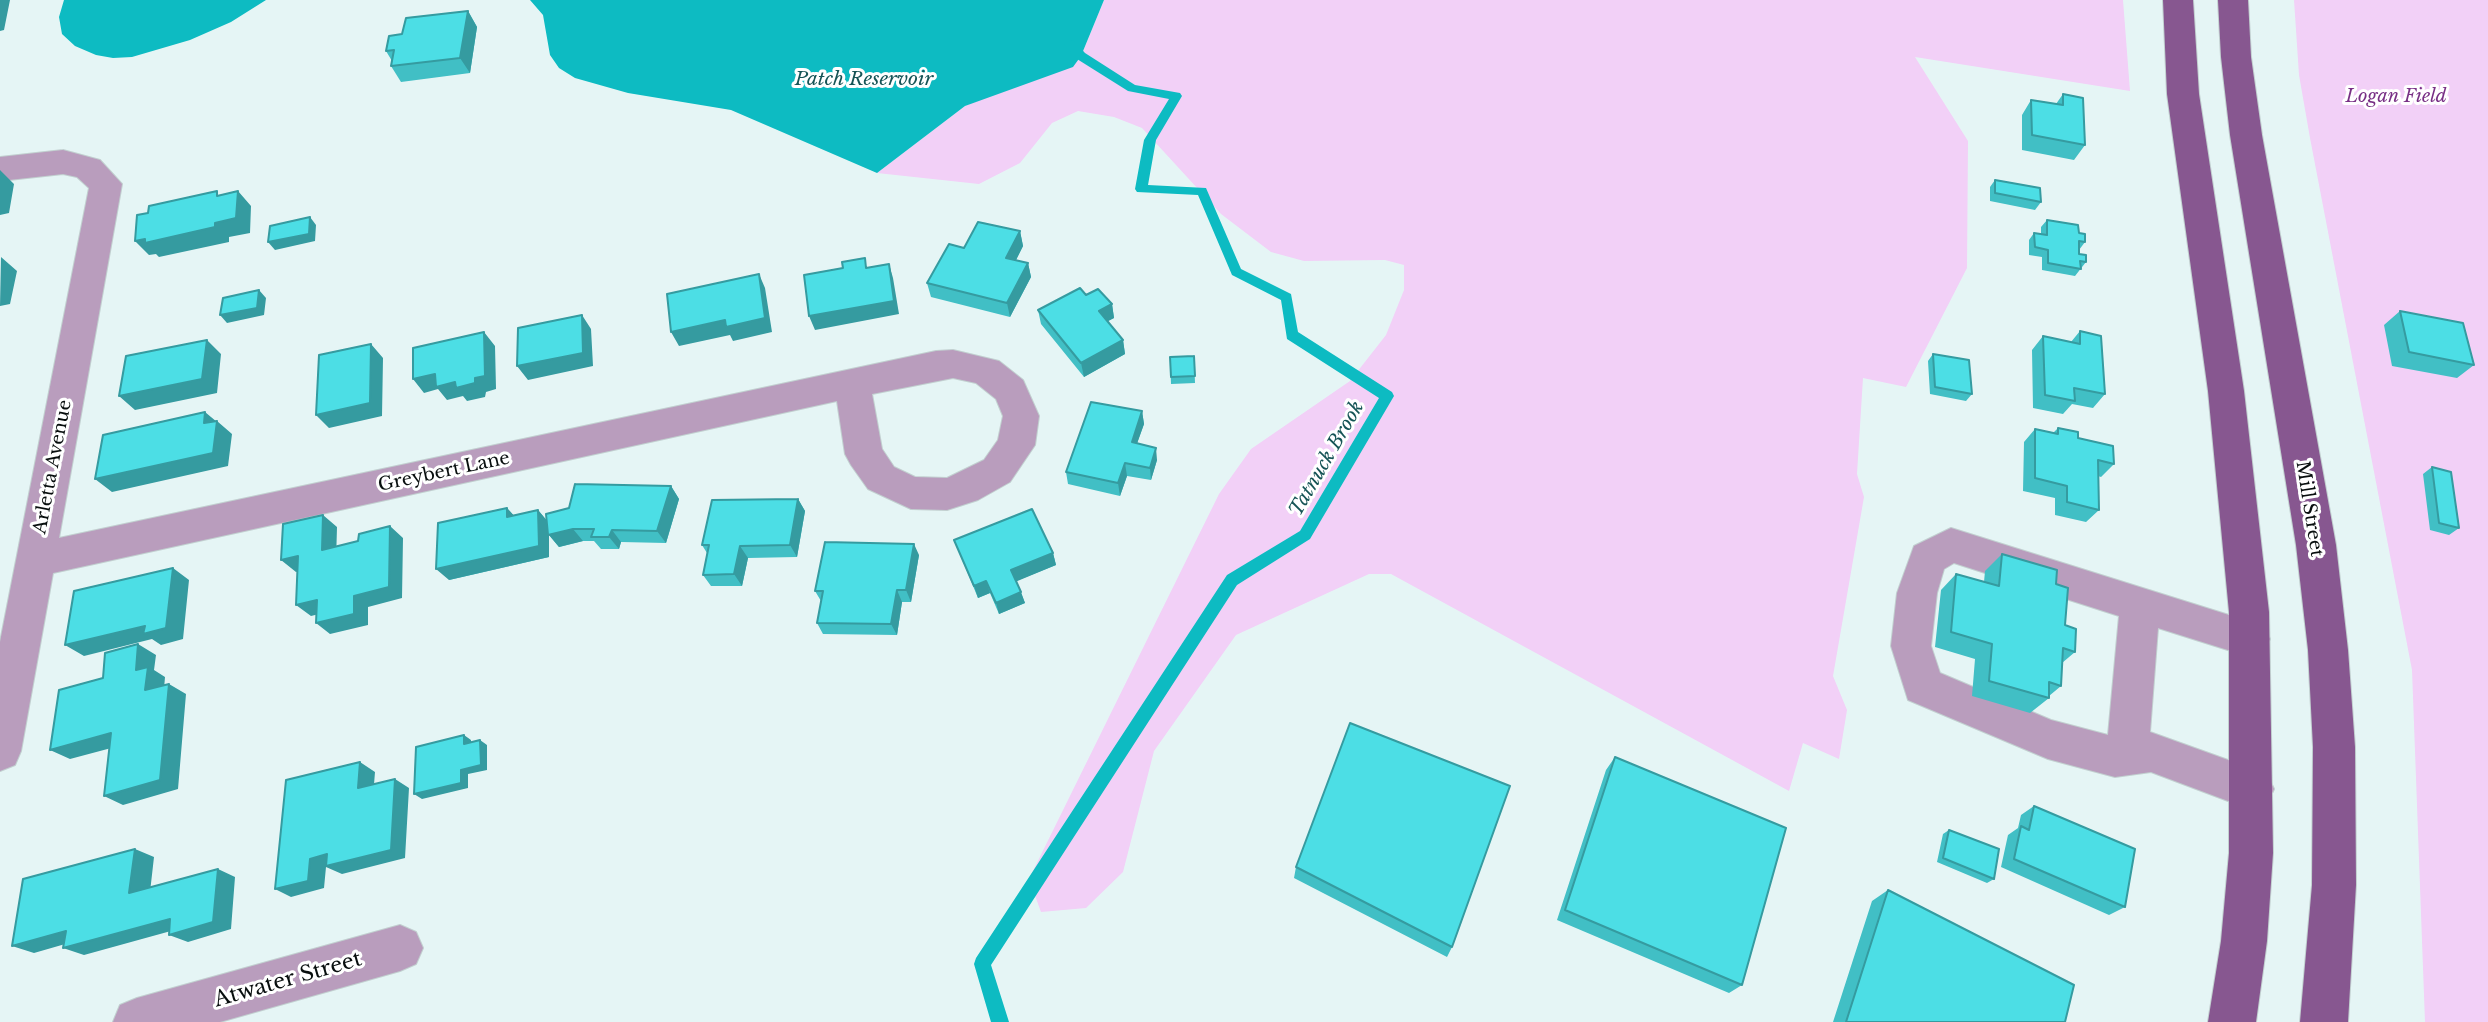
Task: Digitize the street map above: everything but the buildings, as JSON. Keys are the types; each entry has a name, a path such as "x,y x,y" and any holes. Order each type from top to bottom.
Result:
{"main road":[{"path":"2178,0 2183,94 2227,391 2250,639 2252,789 2244,941 2232,1022"},
{"name":"Mill Street","path":"2234,0 2236,57 2246,135 2316,545 2328,650 2334,747 2334,885 2324,1022"}],"street":[{"name":"Arletta Avenue","path":"0,169 63,162 88,168 106,184 0,751"},
{"name":"Greybert Lane","path":"36,560 852,383 936,365 954,364 986,371 999,379 1017,402 1021,430 1016,445 997,471 965,489 947,494 911,493 881,478 864,454 852,383"},
{"path":"2250,639 1951,545 1928,558 1917,593 1911,646 1923,686 2048,739 2115,757 2151,752 2252,789"},
{"path":"2127,755 2140,604"},
{"name":"Atwater Street","path":"136,1022 400,948"}],"green space":[{"path":"1104,0 2123,0 2130,91 1915,57 1968,141 1967,268 1906,387 1863,378 1857,474 1864,497 1833,676 1847,710 1839,759 1803,743 1789,791 1391,574 1369,574 1236,635 1154,751 1123,872 1086,908 1041,912 1029,879 1219,494 1251,449 1350,381 1386,335 1404,290 1404,265 1385,260 1304,261 1271,252 1221,214 1142,128 1114,117 1078,111 1052,123 1020,163 979,184 877,173 965,106 1081,56"},
{"name":"Logan Field","path":"2294,0 2488,0 2488,1022 2425,1022 2412,670 2310,138 2299,75"}],"water":[{"path":"64,0 266,0 231,22 190,40 132,57 113,58 96,55 75,46 62,34 59,17"},
{"name":"Patch Reservoir","path":"530,0 1104,0 1081,56 1073,67 965,106 877,173 731,110 628,93 575,78 559,68 550,55 543,15"}],"waterway":[{"name":"Tatnuck Brook","path":"1000,1022 982,964 1232,580 1305,535 1387,396 1292,335 1287,297 1236,272 1202,191 1141,189 1150,140 1176,96 1132,88 1081,56 1070,44"}]}
